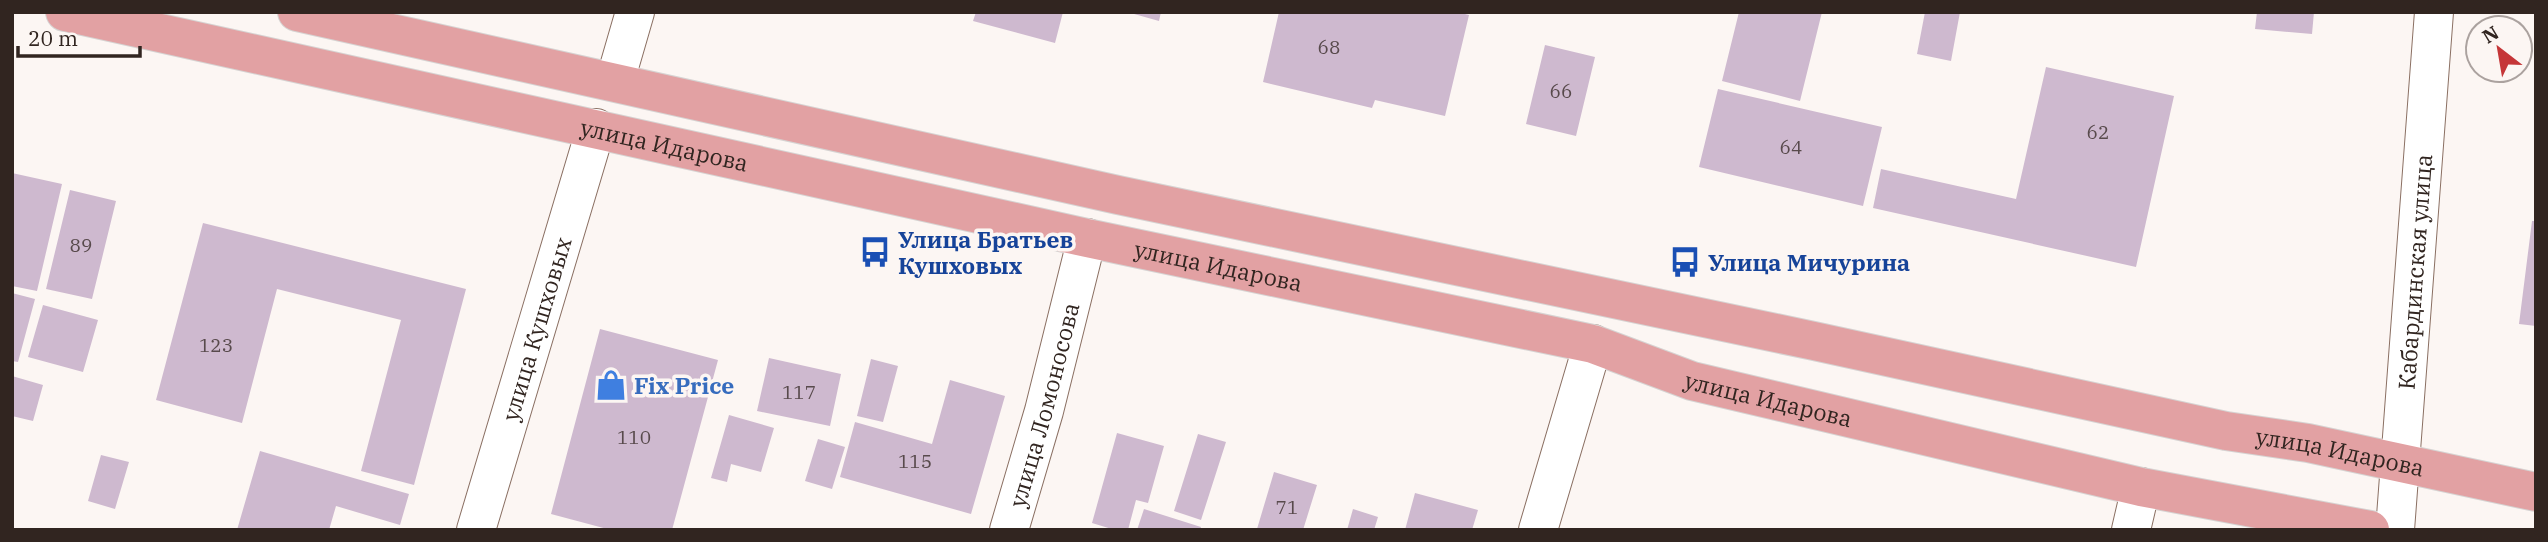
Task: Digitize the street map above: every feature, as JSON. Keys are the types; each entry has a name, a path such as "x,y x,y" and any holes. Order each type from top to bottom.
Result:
{"main road":[{"name":"улица Идарова","path":"65,12 1087,238 1593,344 1692,381 2141,487 2370,530"},
{"name":"улица Идарова","path":"297,12 1131,198 2226,431 2308,443 2536,492"}],"street":[{"path":"615,81 635,12"},
{"name":"Кабардинская улица","path":"2395,530 2434,12"},
{"name":"улица Кушховых","path":"476,530 596,128"},
{"name":"улица Ломоносова","path":"1009,530 1044,411 1087,238"},
{"path":"1538,530 1593,344"},
{"path":"2131,530 2141,487"}],"building":[{"path":"976,12 1063,12 1055,43 973,21"},
{"path":"1127,12 1161,12 1159,21"},
{"path":"1279,12 1457,12 1469,15 1445,116 1375,100 1372,108 1263,82"},
{"path":"1739,12 1822,12 1800,101 1722,81"},
{"path":"1925,12 1960,12 1951,61 1917,54"},
{"path":"2257,12 2314,12 2312,34 2255,29"},
{"path":"1545,45 1595,57 1576,136 1526,124"},
{"path":"2046,67 2174,96 2136,267 1873,208 1881,169 2016,199"},
{"path":"1718,89 1882,127 1863,206 1699,167"},
{"path":"12,173 62,184 37,291 12,286"},
{"path":"70,190 116,201 92,299 46,289"},
{"path":"2532,221 2536,221 2536,326 2519,324"},
{"path":"203,223 466,289 414,485 361,471 401,320 277,289 242,423 156,400"},
{"path":"12,293 35,299 18,362 12,361"},
{"path":"43,305 98,320 83,372 28,357"},
{"path":"600,329 718,360 672,530 611,530 551,514"},
{"path":"769,358 841,374 830,426 757,411"},
{"path":"871,359 898,366 883,422 857,416"},
{"path":"12,376 43,385 33,421 12,416"},
{"path":"950,380 1005,396 971,514 840,477 855,422 932,444"},
{"path":"729,415 774,428 761,472 731,464 727,482 711,478"},
{"path":"1117,433 1164,446 1148,503 1136,500 1128,530 1115,530 1092,523"},
{"path":"1198,434 1226,442 1201,520 1174,511"},
{"path":"818,439 845,447 832,489 805,481"},
{"path":"260,451 409,494 400,525 336,506 329,530 237,530"},
{"path":"101,455 129,462 115,509 88,501"},
{"path":"1274,472 1317,485 1303,530 1257,529"},
{"path":"1415,493 1478,510 1472,530 1405,530"},
{"path":"1144,509 1201,527 1200,530 1137,530"},
{"path":"1353,509 1378,517 1374,530 1347,530"}],"place":[{"name":"Улица Братьев Кушховых","path":"875,252"},
{"name":"Улица Мичурина","path":"1685,262"},
{"name":"Fix Price","path":"611,385"}]}
